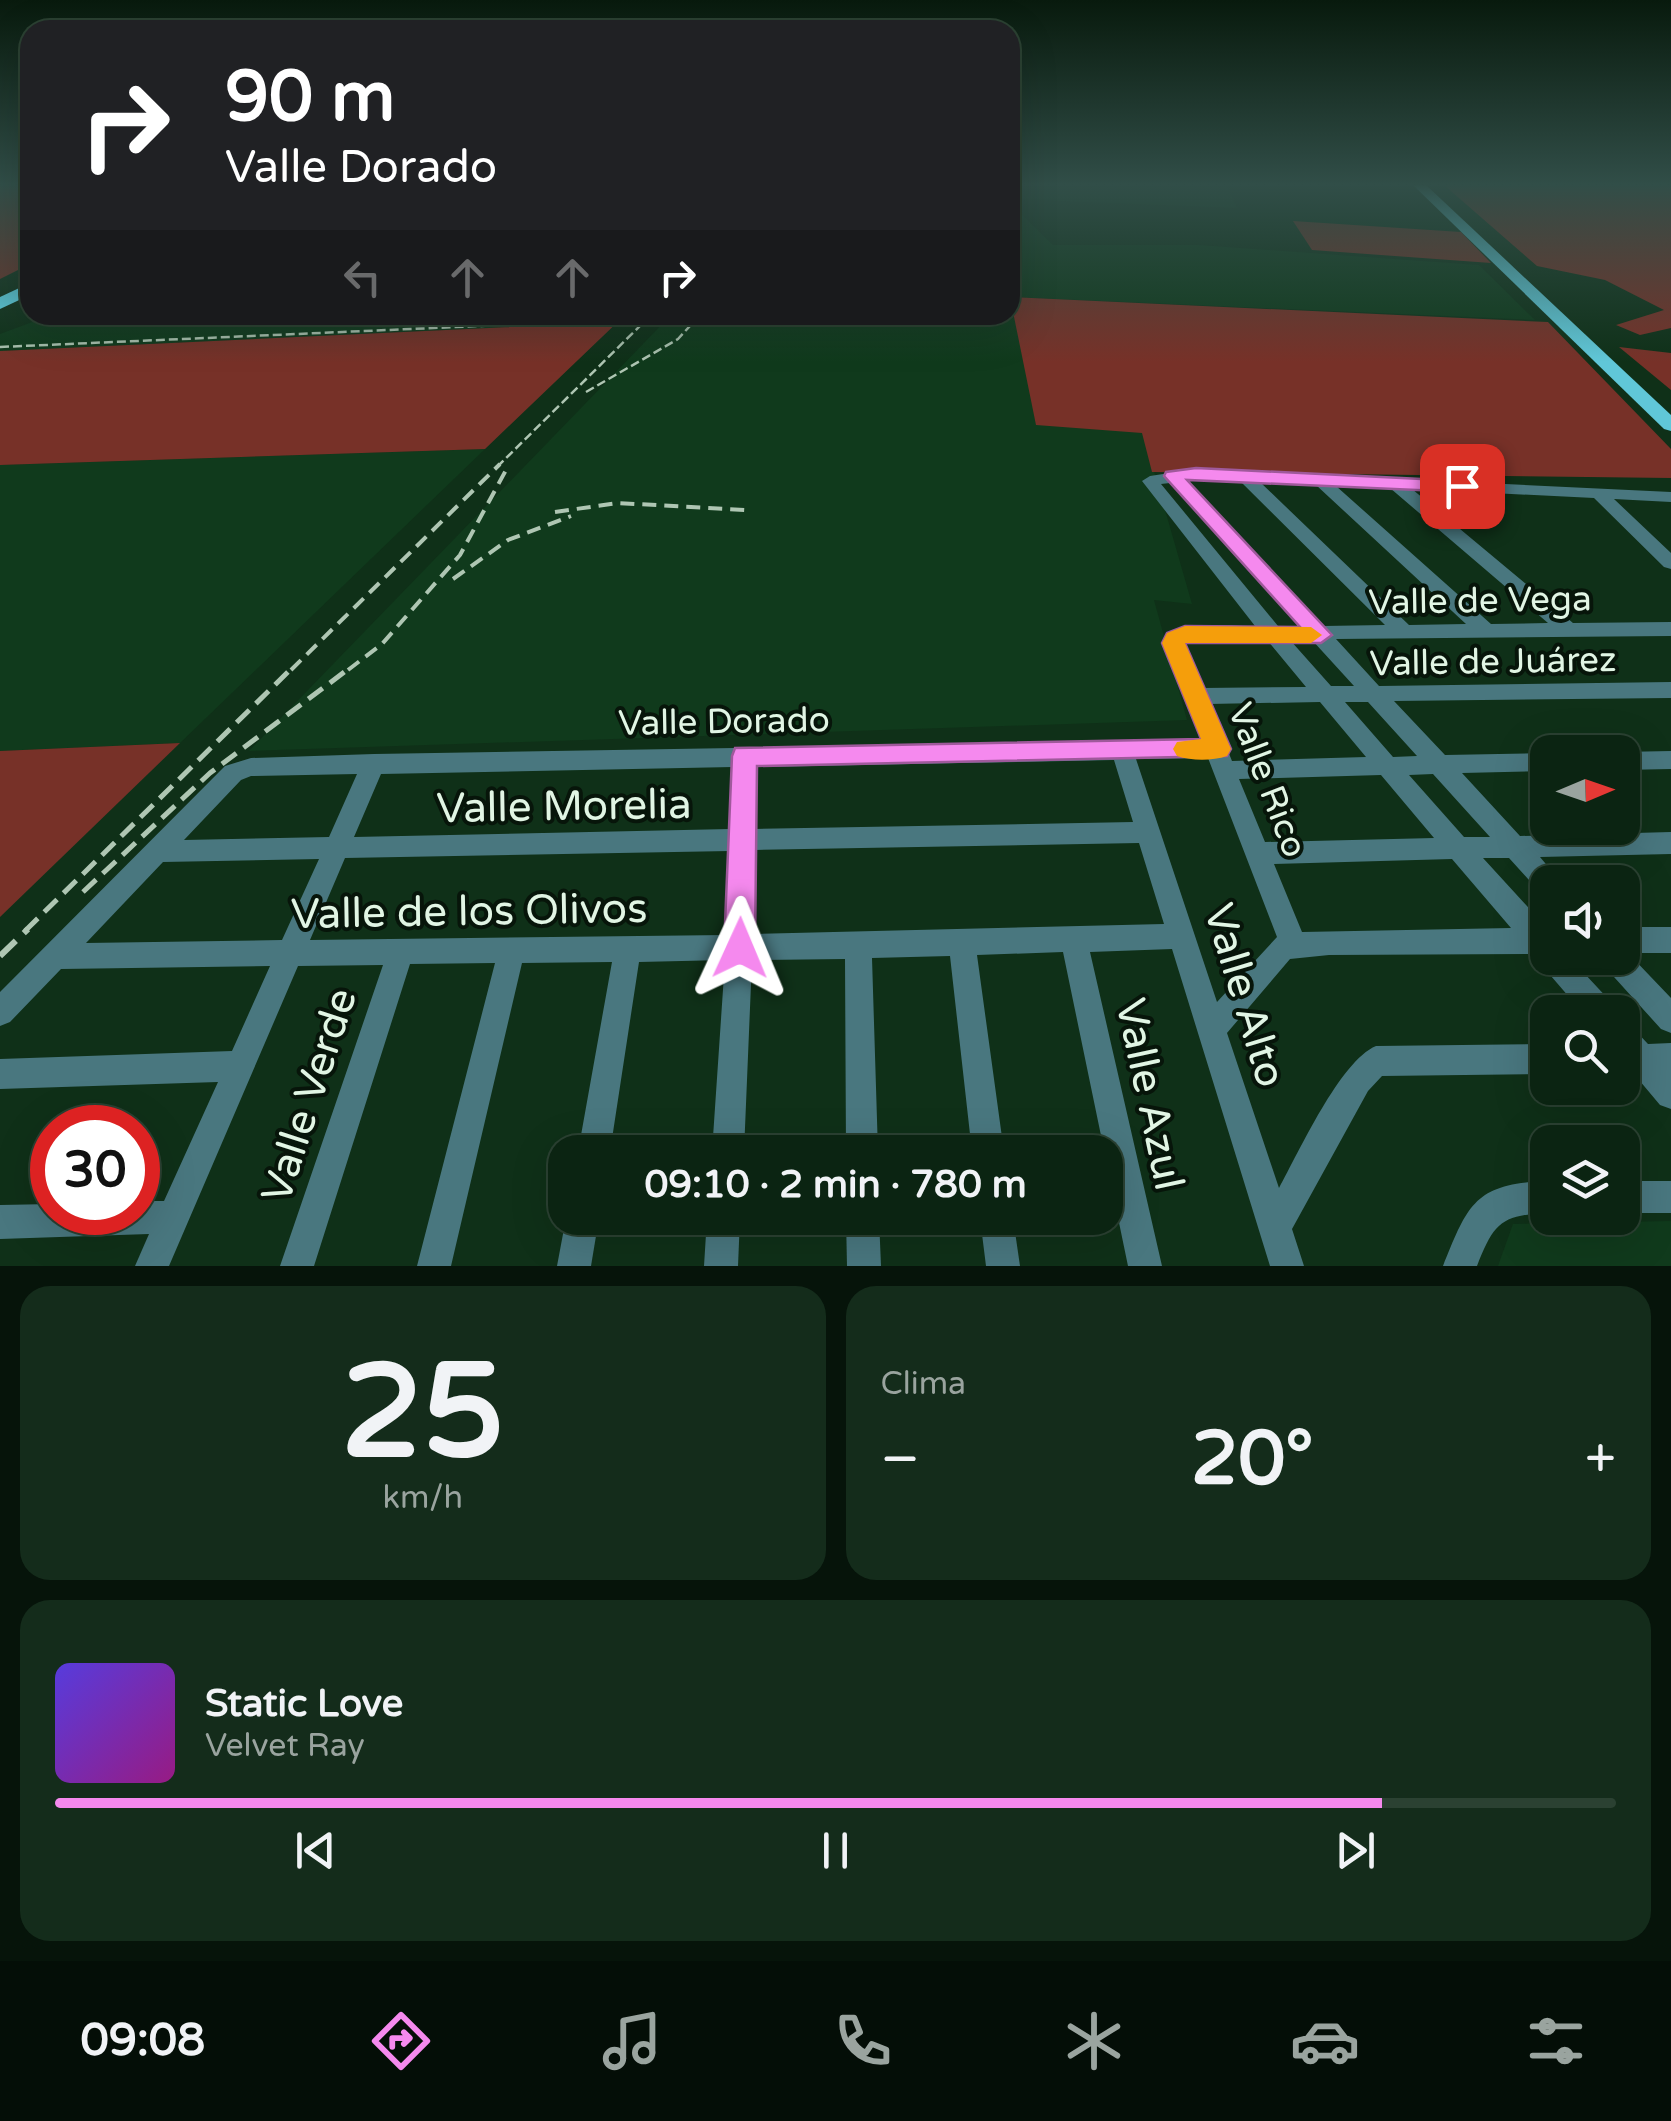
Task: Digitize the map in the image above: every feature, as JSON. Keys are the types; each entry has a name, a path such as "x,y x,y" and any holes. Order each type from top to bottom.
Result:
{"main road":[{"path":"1482,244 1671,426"},
{"path":"1500,244 1671,402"}],"street":[{"path":"1242,476 1405,633"},
{"path":"1162,479 1242,476 1671,497"},
{"path":"1162,479 1187,531 1530,930"},
{"path":"1162,479 1321,635 1532,865"},
{"path":"1319,479 1487,632"},
{"path":"1394,483 1570,631"},
{"path":"1599,494 1670,560"},
{"name":"Valle de Vega","path":"1174,643 1185,634 1671,629"},
{"name":"Valle Rico","path":"1174,643 1293,944"},
{"name":"Valle de Juárez","path":"1197,696 1671,690"},
{"name":"Valle Dorado","path":"160,851 233,773 258,766 1122,750 1222,759 1387,764 1530,762"},
{"name":"Valle Alto","path":"1122,750 1286,1266"},
{"path":"729,1135 740,948 744,756"},
{"path":"1640,761 1671,760"},
{"path":"152,1266 374,763"},
{"name":"Valle Morelia","path":"160,851 1150,832"},
{"path":"1259,853 1671,843"},
{"path":"0,1012 160,851"},
{"name":"Valle de los Olivos","path":"54,956 858,946 1184,936"},
{"name":"Valle Azul","path":"1074,940 1145,1266"},
{"path":"1640,940 1671,940"},
{"path":"962,942 986,1135"},
{"path":"1212,1029 1273,954 1293,944 1530,948"},
{"path":"858,946 862,1135"},
{"path":"597,1135 628,948"},
{"path":"434,1266 512,949"},
{"name":"Valle Verde","path":"297,1266 401,950"},
{"path":"1569,975 1586,995"},
{"path":"1631,975 1671,1019"},
{"path":"1640,1054 1671,1094"},
{"path":"1274,1229 1357,1080 1376,1060 1530,1059"},
{"path":"0,1074 239,1066"},
{"path":"1460,1266 1480,1217 1491,1205 1514,1197 1530,1197"},
{"path":"1640,1197 1671,1197"},
{"path":"0,1222 174,1217"},
{"path":"574,1266 579,1235"},
{"path":"721,1266 723,1235"},
{"path":"863,1235 864,1266"},
{"path":"998,1235 1002,1266"}],"shaded area":[{"path":"0,244 20,244 20,269 0,279"},
{"path":"1020,244 1199,245 1479,265 1535,320 1020,297"},
{"path":"1308,244 1473,244 1491,263 1312,250"},
{"path":"1512,244 1671,244 1671,328 1640,335 1616,325 1664,310 1605,280 1537,266"},
{"path":"1020,297 1548,322 1671,449 1671,478 1152,472 1142,433 1036,425 1016,325 1020,325"},
{"path":"1020,306 1143,433 1192,604 1154,600 1187,720 249,751 661,325 1020,325"},
{"path":"24,325 552,325 0,351 0,334"},
{"path":"615,325 485,449 0,465 0,351"},
{"path":"1619,347 1671,353 1671,390"},
{"path":"485,449 180,743 0,751 0,465"},
{"path":"180,743 0,917 0,751"},
{"path":"1671,1221 1671,1266 1498,1266 1513,1224 1530,1224 1530,1235 1640,1235 1640,1222"}],"railway":[{"path":"0,347 502,325"},
{"path":"497,467 641,325"},
{"path":"586,392 678,339 691,325"},
{"path":"291,670 500,464"},
{"path":"348,670 382,644 460,555 506,470"},
{"path":"555,512 618,503 745,510"},
{"path":"453,579 508,540 571,516"},
{"path":"25,931 293,667"},
{"path":"83,892 210,773 351,667"},
{"path":"0,956 28,929"}],"slow traffic":[{"path":"1186,749 1218,749 1174,643 1176,638 1185,634 1311,635"}],"route":[{"path":"740,948 744,756 1218,749 1174,643 1176,638 1185,634 1321,635 1173,476 1462,486"}]}
